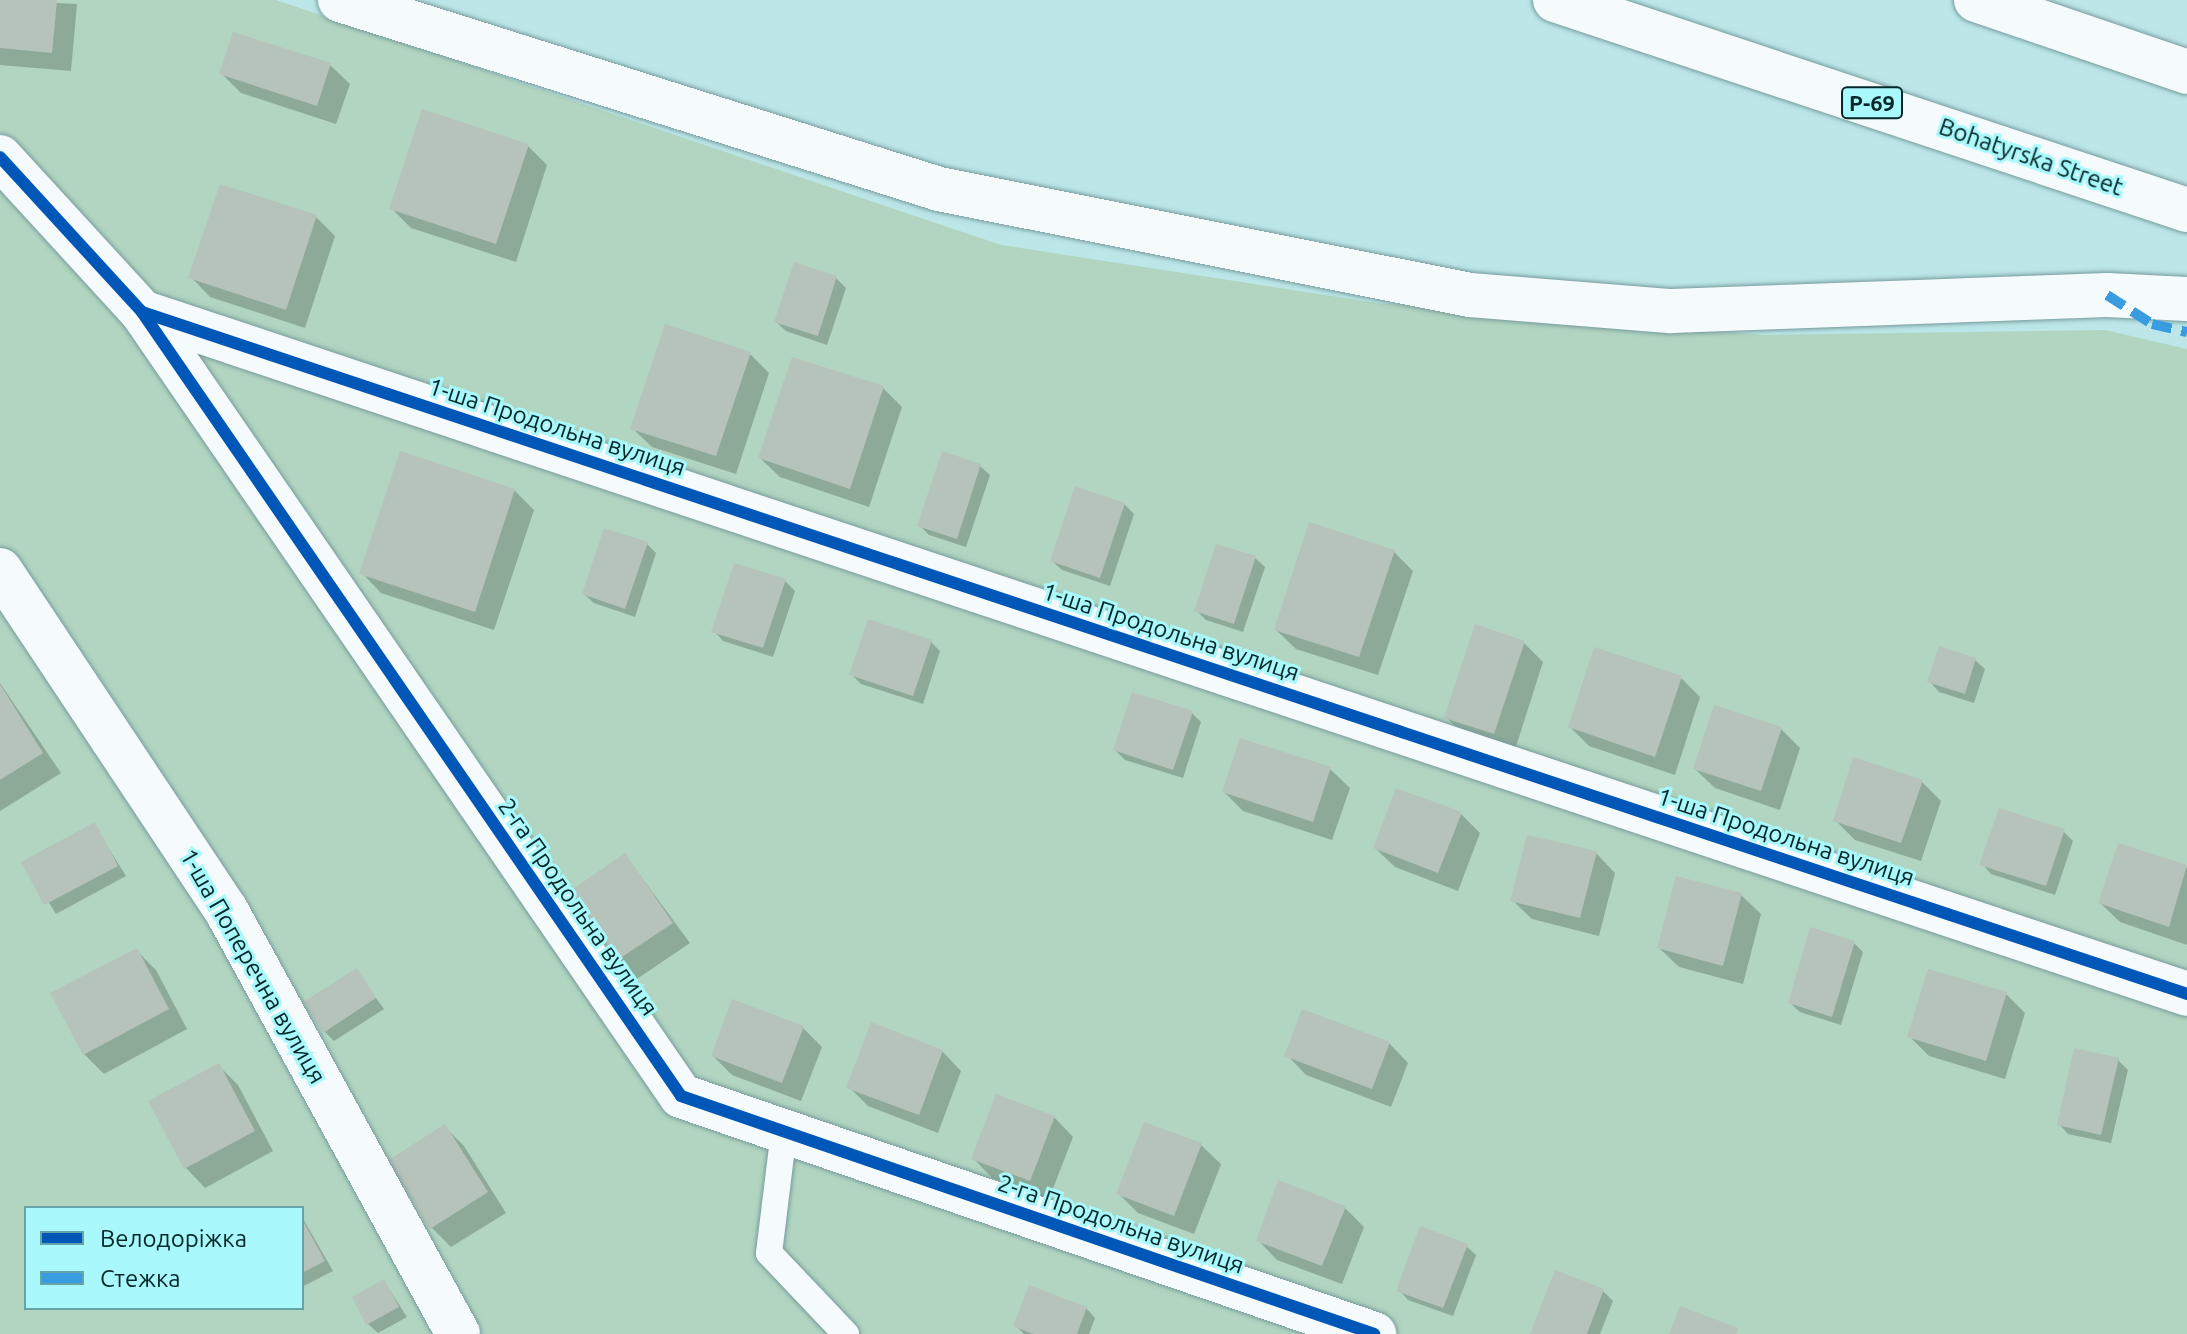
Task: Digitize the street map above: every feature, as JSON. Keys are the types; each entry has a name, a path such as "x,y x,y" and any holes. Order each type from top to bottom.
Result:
{"street":[{"path":"340,0 939,189 1470,295 1671,311 2107,295 2187,299"},
{"name":"Bohatyrska Street","path":"1555,0 2187,210"},
{"path":"1976,0 2187,72"},
{"name":"2-га Продольна вулиця","path":"0,157 142,312 681,1096 1374,1334"},
{"name":"1-ша Продольна вулиця","path":"142,312 2187,994"},
{"name":"1-ша Поперечна вулиця","path":"0,570 226,910 458,1334"}],"lane":[{"path":"784,1131 769,1253 846,1334"}],"green space":[{"path":"0,0 276,0 1001,245 1377,303 1765,335 2105,330 2187,349 2187,1334 0,1334"}],"building":[{"path":"0,0 57,0 52,53 0,48"},
{"path":"233,32 331,63 317,106 219,74"},
{"path":"422,109 529,144 496,244 389,209"},
{"path":"220,184 317,215 286,310 188,278"},
{"path":"794,262 837,276 818,336 774,322"},
{"path":"665,324 751,352 716,456 630,429"},
{"path":"792,357 884,386 850,489 758,458"},
{"path":"400,451 515,489 475,612 359,574"},
{"path":"942,451 981,464 957,539 917,526"},
{"path":"1075,486 1125,503 1100,578 1050,561"},
{"path":"1309,522 1395,550 1359,657 1274,630"},
{"path":"604,528 648,542 625,609 582,594"},
{"path":"1216,544 1256,556 1234,624 1194,611"},
{"path":"734,563 786,579 763,648 711,632"},
{"path":"868,619 932,640 913,696 849,675"},
{"path":"1475,624 1525,641 1494,734 1444,718"},
{"path":"1939,646 1976,658 1965,694 1927,682"},
{"path":"1594,647 1682,676 1655,757 1568,727"},
{"path":"0,684 43,753 0,780"},
{"path":"1132,692 1193,711 1173,770 1113,750"},
{"path":"1714,705 1782,727 1761,791 1693,769"},
{"path":"1240,738 1331,767 1313,822 1222,792"},
{"path":"1853,757 1923,780 1901,843 1833,821"},
{"path":"1396,788 1462,812 1438,873 1373,848"},
{"path":"1999,808 2065,829 2046,886 1979,865"},
{"path":"95,822 118,866 44,905 21,862"},
{"path":"1527,835 1597,851 1580,918 1510,901"},
{"path":"2118,843 2187,865 2169,927 2098,903"},
{"path":"625,853 673,923 607,967 560,898"},
{"path":"1676,876 1742,893 1723,966 1657,948"},
{"path":"1810,927 1855,941 1832,1017 1788,1003"},
{"path":"137,948 169,1009 83,1055 50,993"},
{"path":"357,968 376,998 323,1033 303,1002"},
{"path":"1928,969 2007,992 1986,1061 1907,1037"},
{"path":"732,999 804,1026 782,1083 711,1056"},
{"path":"1302,1009 1390,1042 1372,1089 1284,1056"},
{"path":"871,1022 943,1050 919,1115 846,1088"},
{"path":"2074,1048 2119,1058 2101,1135 2057,1125"},
{"path":"219,1063 255,1131 184,1169 148,1101"},
{"path":"996,1094 1055,1116 1030,1181 971,1159"},
{"path":"1144,1122 1202,1143 1174,1216 1116,1194"},
{"path":"445,1124 488,1192 430,1229 387,1161"},
{"path":"1278,1180 1346,1206 1322,1266 1256,1241"},
{"path":"304,1223 325,1261 304,1272"},
{"path":"1420,1226 1468,1244 1443,1308 1396,1291"},
{"path":"1555,1270 1604,1289 1587,1334 1530,1334"},
{"path":"384,1279 399,1307 366,1325 352,1297"},
{"path":"1029,1285 1087,1307 1077,1334 1033,1334 1013,1326"},
{"path":"1680,1306 1738,1328 1736,1334 1669,1334"}],"marked path":[{"path":"2107,295 2152,324 2187,332"}],"cycle path":[{"path":"0,157 142,312 681,1096 1374,1334"},
{"path":"142,312 2187,994"}]}
